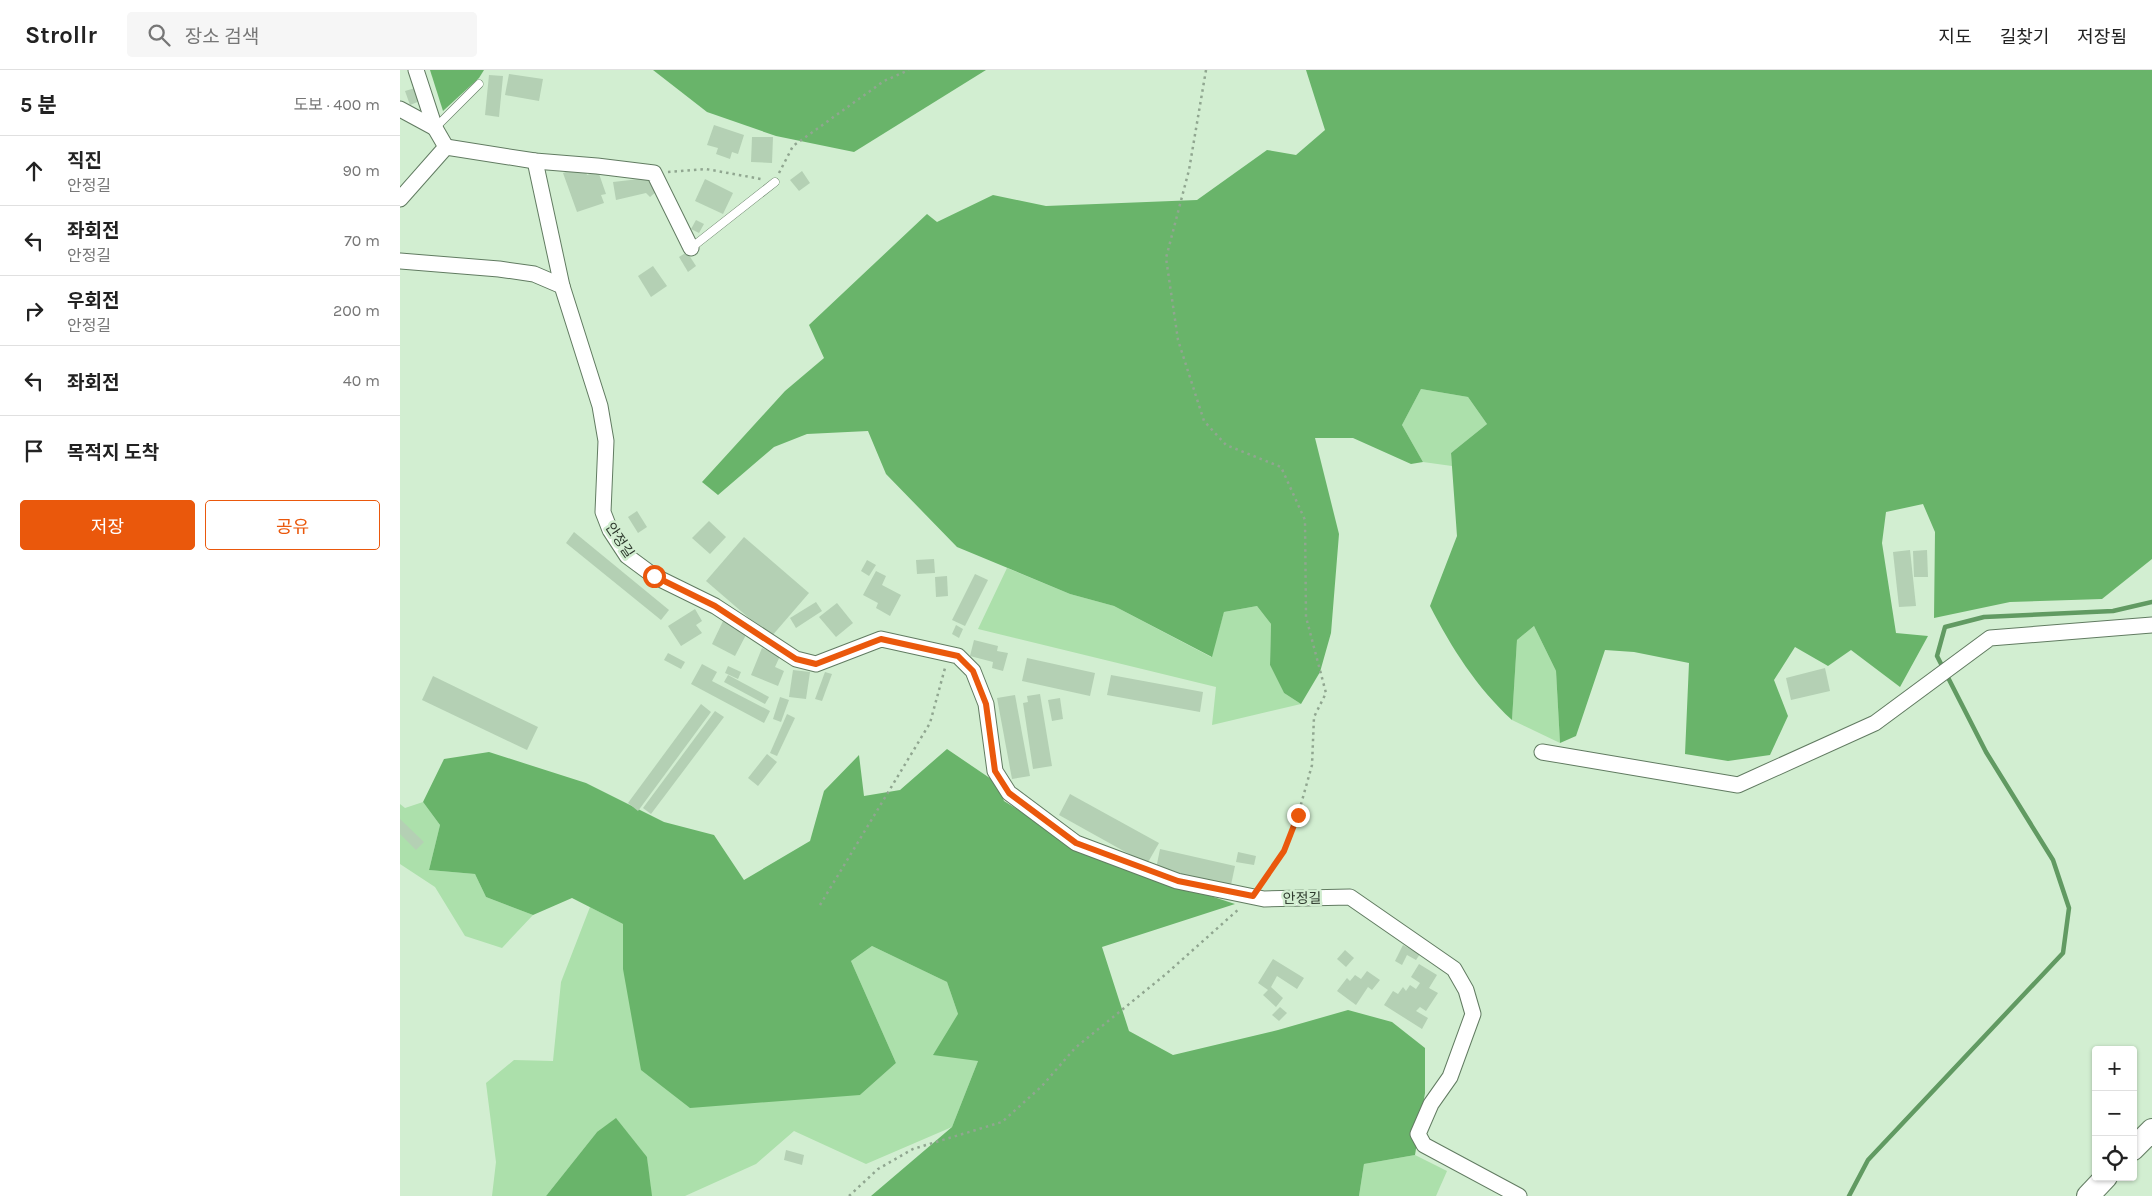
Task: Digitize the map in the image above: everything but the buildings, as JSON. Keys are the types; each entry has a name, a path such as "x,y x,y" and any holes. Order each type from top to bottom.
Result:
{"main road":[{"path":"2137,1145 2152,1130"},
{"path":"2088,1196 2102,1181"}],"street":[{"path":"416,70 435,128 446,147"},
{"path":"400,109 435,128"},
{"path":"446,147 535,161 654,173 691,248"},
{"path":"400,199 446,147"},
{"name":"안정길","path":"535,161 562,286 600,406 606,441 603,512 610,530 627,556 654,576 715,606 796,659 816,664 881,639 958,656 973,671 986,704 995,771 1009,793 1076,843 1178,881 1264,899 1350,897 1454,969 1466,990 1473,1014 1450,1077 1431,1104 1418,1134 1424,1145 1519,1196"},
{"path":"400,261 499,269 534,274 562,286"},
{"path":"1542,752 1738,785 1875,723 1990,638 2152,625"}],"lane":[{"path":"435,128 480,84"},
{"path":"691,248 774,182"}],"path":[{"path":"654,173 706,169 774,182 793,146 884,81 909,70"},
{"path":"849,1196 878,1169 913,1149 1002,1122 1042,1086 1075,1048 1166,974 1253,896 1284,851 1298,815 1312,765 1314,718 1326,692 1306,617 1305,520 1281,467 1226,445 1204,421 1178,340 1166,258 1189,170 1206,70"},
{"path":"820,905 930,723 949,654"}],"green space":[{"path":"430,70 484,70 479,78 443,111"},
{"path":"653,70 986,70 854,152 776,136 707,112"},
{"path":"1306,70 2152,70 2152,559 2102,599 2010,602 1934,618 1935,532 1923,504 1886,512 1882,543 1896,633 1928,636 1900,687 1851,650 1828,666 1795,647 1774,680 1788,716 1770,755 1728,761 1685,754 1689,663 1634,652 1605,650 1576,736 1560,743 1556,671 1534,626 1517,640 1512,720 1476,681 1447,637 1430,606 1457,536 1451,453 1487,424 1468,397 1421,389 1402,425 1423,462 1411,464 1353,438 1315,438 1339,534 1331,633 1320,672 1301,704 1284,693 1270,665 1271,624 1257,606 1224,612 1212,657 1114,606 1070,594 957,547 886,474 868,431 807,434 774,447 718,495 702,482 785,391 824,358 809,325 927,214 937,222 993,195 1046,206 1197,200 1267,150 1296,155 1325,130"},
{"path":"1421,389 1468,397 1487,424 1451,453 1452,466 1423,462 1402,425"},
{"path":"1007,568 1070,594 1114,606 1211,657 1224,612 1257,606 1271,624 1270,665 1284,693 1301,704 1212,725 1216,687 978,629"},
{"path":"1534,626 1556,671 1560,743 1512,720 1517,640"},
{"path":"947,749 997,783 1004,801 1098,859 1235,904 1102,947 1129,1031 1173,1055 1278,1030 1348,1010 1392,1022 1425,1048 1425,1093 1415,1155 1364,1164 1359,1196 871,1196 952,1127 978,1061 933,1055 958,1014 947,982 872,946 851,961 896,1063 860,1095 690,1108 641,1070 623,969 623,924 572,898 533,915 486,897 475,874 429,870 440,825 423,802 444,759 489,752 586,783 664,822 714,835 744,880 810,841 824,791 859,755 864,796 900,790"},
{"path":"423,802 440,825 429,870 475,874 486,897 533,915 502,948 465,936 435,887 400,864 400,804 405,808"},
{"path":"590,907 623,924 623,969 860,1095 896,1063 851,961 872,946 947,982 978,1061 952,1127 866,1164 794,1131 756,1164 685,1196 651,1196 647,1157 597,1132 546,1196 492,1196 496,1162 486,1083 514,1060 553,1061 561,982"},
{"path":"616,1118 647,1157 652,1196 546,1196 597,1132"},
{"path":"1415,1155 1447,1171 1436,1196 1359,1196 1364,1164"}],"waterway":[{"path":"1849,1196 1868,1160 2063,953 2069,908 2053,860 1986,752 1937,656 1945,627 1984,617 2113,611 2152,602"}],"route":[{"path":"654,576 715,606 796,659 816,664 881,639 958,656 973,671 986,704 990,748 995,771 1009,793 1076,843 1178,881 1253,896 1284,851 1298,815"}]}
